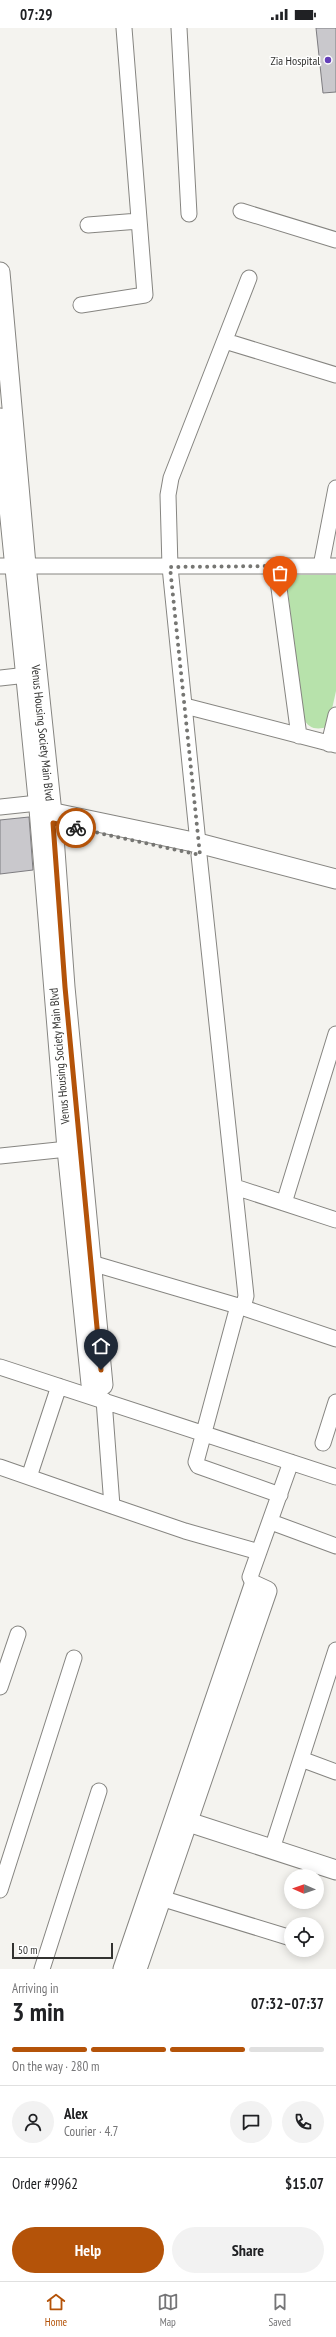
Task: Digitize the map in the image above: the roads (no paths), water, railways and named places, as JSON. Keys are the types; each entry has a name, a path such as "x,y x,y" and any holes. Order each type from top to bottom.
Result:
{"street":[{"path":"81,305 145,296 124,28"},
{"path":"179,28 189,214"},
{"path":"241,211 336,240"},
{"path":"88,225 139,221"},
{"name":"Venus Housing Society Main Blvd","path":"0,272 13,565"},
{"path":"250,278 171,478 168,495 170,567 246,1296 241,1307 202,1434 196,1462 198,1466 280,1495"},
{"path":"225,341 336,375"},
{"name":"Venus Housing Society Main Blvd","path":"0,418 13,565 32,675 73,1148 99,1389"},
{"path":"321,566 336,488"},
{"path":"13,565 170,567 336,566"},
{"path":"276,566 299,736"},
{"path":"0,678 32,675"},
{"path":"185,706 332,745 336,714"},
{"path":"0,807 44,814 336,879"},
{"path":"199,849 336,890"},
{"path":"284,1203 336,1034"},
{"path":"0,1156 73,1148"},
{"path":"235,1187 336,1220"},
{"path":"84,1260 241,1307 336,1339"},
{"path":"0,1369 59,1386 99,1389 202,1434 336,1477"},
{"path":"29,1477 59,1386"},
{"path":"99,1389 112,1506"},
{"path":"323,1443 336,1402"},
{"path":"123,1969 155,1896 182,1820 254,1585 250,1577 271,1522 291,1462"},
{"path":"0,1467 185,1531 259,1552"},
{"path":"271,1522 336,1546"},
{"path":"0,1687 18,1634"},
{"path":"272,1849 302,1759 331,1689 336,1650"},
{"path":"0,1890 74,1658"},
{"path":"302,1759 336,1772"},
{"path":"42,1969 99,1791"},
{"path":"182,1820 336,1870"},
{"path":"155,1896 284,1936"},
{"path":"137,1969 155,1896"}],"place":[{"name":"Zia Hospital","path":"328,60"}]}
